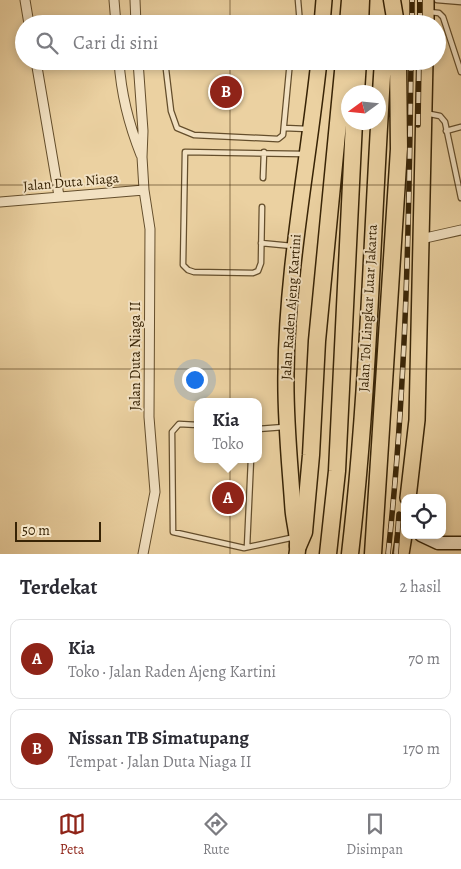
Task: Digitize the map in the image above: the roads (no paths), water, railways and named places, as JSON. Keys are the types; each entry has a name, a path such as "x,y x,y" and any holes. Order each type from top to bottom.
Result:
{"highway":[{"path":"323,15 324,0"},
{"path":"349,15 350,0"},
{"path":"360,15 361,0"},
{"path":"387,15 388,0"},
{"path":"392,0 394,15"},
{"name":"Jalan Raden Ajeng Kartini","path":"297,545 287,427 286,336 294,246 312,130 318,70"},
{"path":"297,545 305,522 317,341 343,70"},
{"path":"356,85 357,70"},
{"name":"Jalan Tol Lingkar Luar Jakarta","path":"350,554 356,510 364,408 376,156 382,70"},
{"path":"373,554 399,149 398,70"},
{"path":"408,494 417,420 425,70"},
{"name":"Jalan Tol Lingkar Luar Jakarta","path":"328,554 337,472 354,130"},
{"path":"391,554 401,536"},
{"path":"401,554 403,539"}],"main road":[{"path":"430,539 438,543 461,543"}],"street":[{"path":"25,0 28,15"},
{"path":"114,0 115,15"},
{"path":"135,0 136,15"},
{"path":"38,70 59,196"},
{"name":"Jalan Duta Niaga II","path":"119,70 132,132 142,157"},
{"name":"Jalan Duta Niaga II","path":"139,70 143,131 144,190 150,230 149,417 155,492 143,554"},
{"name":"Jalan Duta Niaga","path":"0,202 144,190"},
{"path":"421,239 461,230"}],"lane":[{"path":"298,0 299,15"},
{"path":"437,0 461,2"},
{"path":"426,12 439,13 441,15"},
{"path":"446,26 461,72"},
{"path":"166,70 171,111 176,128 194,136 278,139 283,135 289,70"},
{"path":"424,113 440,116 446,131 461,198"},
{"path":"446,131 461,127"},
{"path":"284,128 312,130"},
{"path":"262,207 260,268 253,273 194,272 188,270 182,263 185,152 308,154"},
{"path":"263,178 264,152"},
{"path":"261,243 294,246"},
{"path":"194,425 179,424 172,432 173,532 241,548 297,545"},
{"path":"262,429 287,427"},
{"path":"247,547 251,463"}],"railway":[{"path":"412,0 412,15"},
{"path":"420,0 420,15"},
{"path":"388,554 399,431 406,308 411,70"},
{"path":"418,125 419,70"},
{"path":"396,554 399,514"}],"place":[{"name":"Nissan TB Simatupang","path":"226,92"},
{"name":"Kia","path":"228,498"}]}
